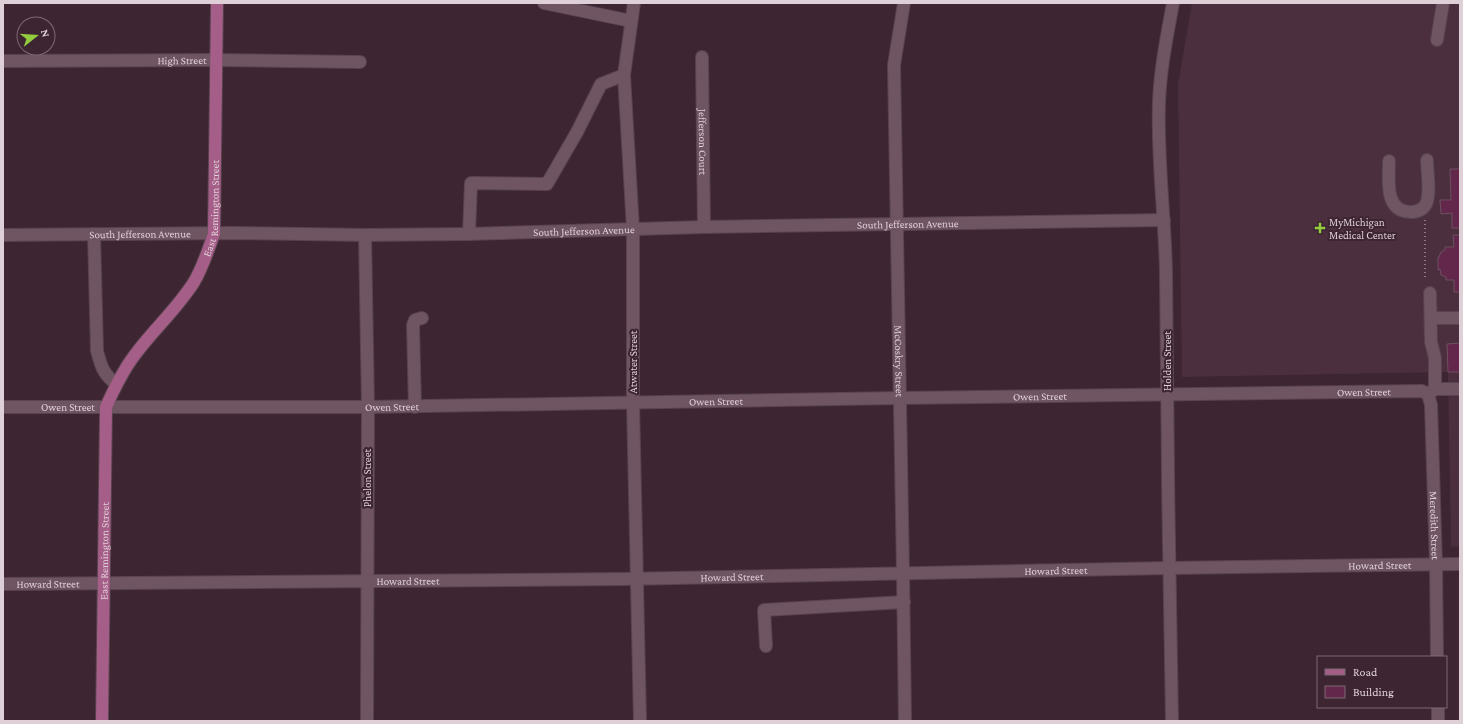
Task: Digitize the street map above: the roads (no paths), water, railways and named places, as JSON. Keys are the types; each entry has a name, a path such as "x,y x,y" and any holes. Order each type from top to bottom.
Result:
{"main road":[{"name":"East Remington Street","path":"102,721 106,407 116,384 134,355 179,304 194,281 214,234 217,3"}],"street":[{"path":"544,3 631,21"},
{"name":"Atwater Street","path":"634,3 624,75 633,229 633,402 640,721"},
{"name":"McCoskry Street","path":"904,3 894,65 905,721"},
{"name":"Holden Street","path":"1172,721 1164,220 1159,105 1160,81 1173,3"},
{"path":"1437,40 1443,3"},
{"name":"Jefferson Court","path":"702,57 704,227"},
{"name":"High Street","path":"3,61 216,60 360,62"},
{"path":"469,234 471,183 547,184 577,132 601,84 624,75"},
{"path":"1389,161 1389,190 1392,202 1396,207 1402,210 1414,212 1420,210 1426,205 1428,196 1427,160"},
{"name":"South Jefferson Avenue","path":"3,235 214,234 231,232 365,235 469,234 704,227 1164,220"},
{"path":"94,234 97,351 101,366 107,377 116,384"},
{"name":"Phelon Street","path":"365,235 368,407 367,721"},
{"name":"Meredith Street","path":"1430,293 1431,342 1435,358 1430,400 1436,564 1437,656"},
{"path":"415,407 413,325 415,320 422,318"},
{"path":"1430,318 1460,318"},
{"name":"Owen Street","path":"3,408 415,407 900,398 1432,392 1460,389"},
{"name":"Howard Street","path":"3,584 638,579 1169,568 1460,564"},
{"path":"766,646 764,610 904,602"},
{"path":"1438,708 1438,721"}],"place":[{"name":"MyMichigan Medical Center","path":"1320,228"}]}
